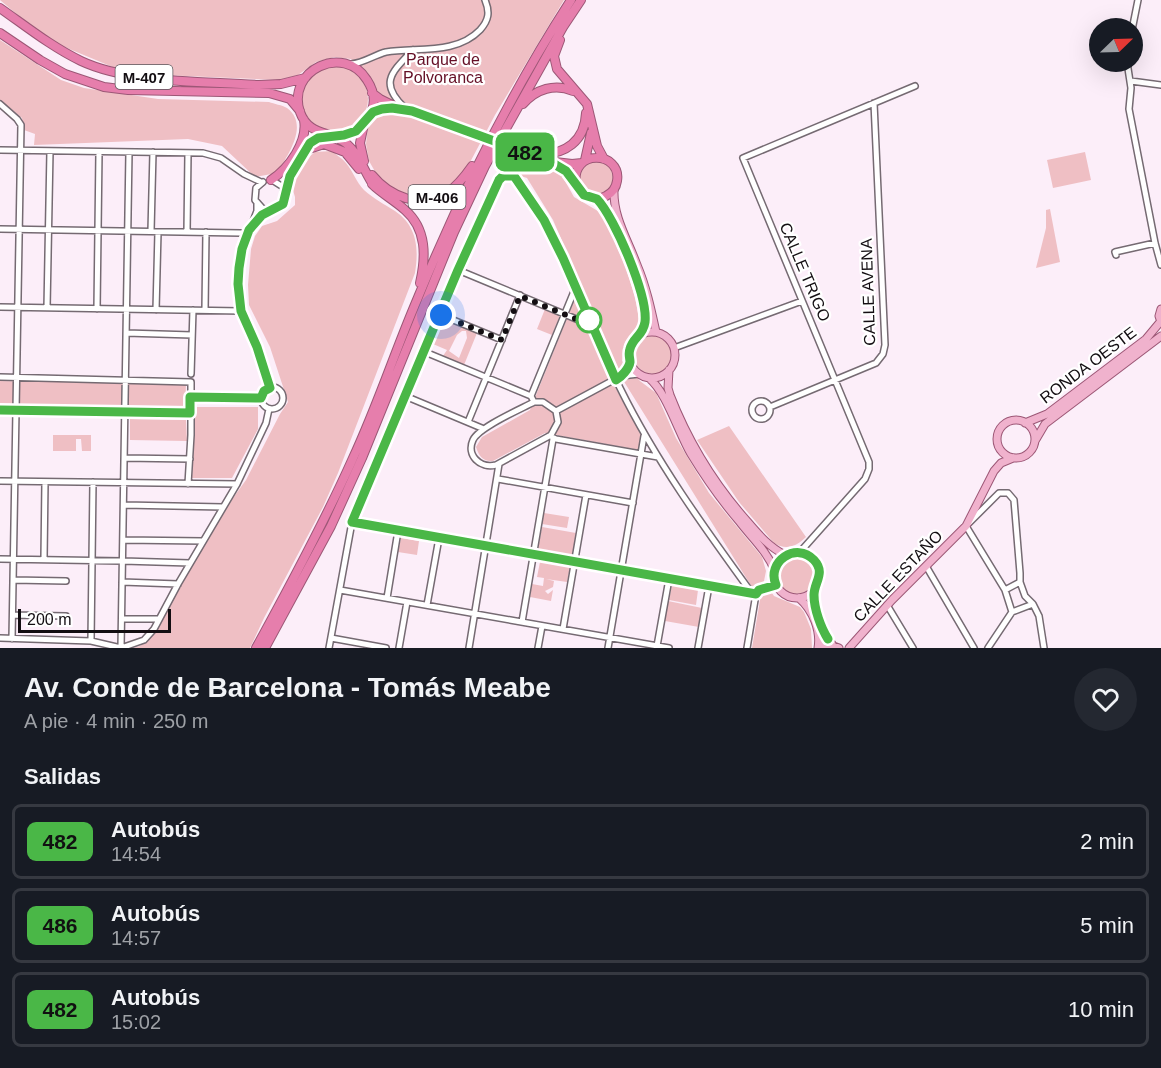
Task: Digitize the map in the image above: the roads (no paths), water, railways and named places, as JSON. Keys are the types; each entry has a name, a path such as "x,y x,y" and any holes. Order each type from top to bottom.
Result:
{"highway":[{"name":"M-406","path":"256,648 324,524 355,455 414,306 477,163 513,96 571,0"},
{"name":"M-406","path":"583,0 558,43 555,56 556,69 587,104 592,130 604,159"},
{"name":"M-406","path":"265,648 331,526 362,458 454,232 485,166 563,27 583,0"},
{"name":"M-407","path":"0,9 41,39 83,62 129,75 259,85 281,84 305,78 320,65 340,62 349,64"},
{"name":"M-407","path":"0,33 65,74 104,87 161,91 269,93 290,99 300,111"},
{"path":"349,64 366,78 372,93 373,101 367,119"},
{"path":"305,78 298,99 300,111 310,127 330,136"},
{"name":"M-406","path":"485,166 525,102 532,95 558,86 580,94"},
{"path":"372,93 380,99 549,161 566,171 584,195 597,199 603,198 614,190 616,172 604,159 591,158 572,164 549,161"},
{"name":"M-406","path":"367,119 361,134 361,154 366,164 378,182 393,195 421,201 446,194 461,180 471,167 502,110 513,96"},
{"path":"529,153 549,154 570,147 584,129 587,104"},
{"path":"285,191 290,176 310,143 318,138 356,131 377,110 387,108 409,110"},
{"path":"271,180 283,171 305,136 304,120"},
{"name":"M-406","path":"584,161 592,130"},
{"name":"M-406","path":"330,136 347,144 355,153 374,186"},
{"name":"M-406","path":"298,161 316,145 324,144 335,147 345,152 374,186 411,216 421,235 424,262 414,306"},
{"path":"576,184 576,173 584,161"}],"main road":[{"path":"614,190 616,215 639,267 656,332"},
{"path":"597,199 611,218 634,275 644,308 645,321 642,334 629,350 630,364 639,374 649,378 660,390 683,441 703,473 740,523 767,554 774,569 774,580 783,594 799,598 808,596 814,591"},
{"path":"1161,309 1161,322"},
{"name":"RONDA OESTE","path":"1025,423 1036,420 1056,407 1147,338 1161,322"},
{"path":"642,334 656,332 667,338 674,348 668,388 690,440 731,502 769,546 785,555"},
{"name":"RONDA OESTE","path":"1035,441 1045,424 1161,336"},
{"path":"649,378 663,375 669,370"},
{"path":"1014,420 1025,423 1032,430 1035,441 1030,452 1025,456 1013,458 1002,453 996,441 1003,425 1014,420"},
{"name":"CALLE ESTAÑO","path":"994,471 997,454 996,441"},
{"name":"CALLE ESTAÑO","path":"819,648 850,646 887,605 966,526 994,471 1001,463 1013,458"},
{"path":"774,569 785,555 800,552 807,555 817,565 819,579 814,591 815,605 825,634 836,646"},
{"path":"799,598 809,608 814,619 819,637 819,648"}],"street":[{"path":"349,64 363,62 376,55 449,46 472,36 487,21 489,15 485,0"},
{"path":"1134,18 1138,0"},
{"path":"409,110 393,95 389,84 392,74 413,50"},
{"path":"366,78 365,65 376,55"},
{"path":"1129,72 1131,81 1129,109 1161,265"},
{"path":"1131,81 1161,85"},
{"name":"CALLE TRIGO","path":"800,552 865,479 869,462 743,158 915,86"},
{"name":"CALLE AVENA","path":"770,407 876,363 883,354 885,345 874,103"},
{"path":"0,105 20,123 12,639"},
{"path":"0,150 203,153 221,158 244,174 261,182 271,180 280,183 285,191 283,204 255,221 249,230"},
{"path":"47,308 50,151"},
{"path":"97,309 99,152"},
{"path":"121,648 129,152"},
{"path":"153,152 156,310"},
{"path":"187,232 188,153"},
{"path":"244,174 255,192 257,203 242,249 239,268 241,311 257,347 270,388"},
{"path":"329,648 352,522 458,270 499,180 503,176 514,176 544,220 645,436 673,482 753,593 747,648"},
{"path":"255,192 261,182"},
{"path":"257,203 263,209 271,211"},
{"path":"0,229 241,233"},
{"path":"205,310 206,232"},
{"path":"1116,255 1115,252 1155,243"},
{"path":"458,270 581,321 590,322"},
{"path":"531,396 575,289"},
{"path":"468,422 520,296"},
{"path":"674,348 802,301"},
{"path":"0,307 241,311"},
{"path":"191,374 193,310"},
{"path":"441,315 502,340"},
{"path":"126,333 192,335"},
{"path":"425,352 531,396 534,402"},
{"path":"619,378 630,364"},
{"path":"556,411 619,378 639,374"},
{"path":"0,377 191,382 192,435 188,484"},
{"path":"270,388 278,389 283,398 279,407 269,409 263,405 261,398 264,391 270,388"},
{"path":"405,396 484,429"},
{"path":"190,397 261,398"},
{"path":"522,622 552,437 558,422 556,411 543,402 534,402 484,429 474,437 472,455 482,464 491,466 552,437 658,457"},
{"path":"0,638 91,641 121,648 144,640 154,629 237,484 266,423 269,409"},
{"path":"0,410 125,414 190,413"},
{"path":"608,648 645,436"},
{"path":"124,458 190,459"},
{"path":"469,648 499,464"},
{"path":"498,479 633,503"},
{"path":"0,481 237,484"},
{"path":"44,559 45,482"},
{"path":"91,641 93,482"},
{"name":"CALLE ESTAÑO","path":"966,526 999,493 1008,493 1014,500 1020,582"},
{"path":"563,629 586,495"},
{"path":"124,505 223,507"},
{"path":"352,522 753,593 776,585"},
{"path":"966,526 1005,590 1012,612"},
{"path":"387,598 398,531"},
{"path":"427,605 439,538"},
{"path":"123,540 203,542"},
{"path":"0,560 190,563"},
{"path":"926,566 974,648"},
{"path":"657,646 669,579"},
{"path":"13,580 66,581"},
{"path":"122,582 178,584"},
{"path":"1005,590 1020,582 1025,596 1033,604 1039,616 1044,648"},
{"path":"698,648 709,585"},
{"path":"340,590 669,648"},
{"path":"399,648 407,602"},
{"path":"988,648 1012,612 1033,604"},
{"path":"887,605 913,648"},
{"path":"13,615 66,616"},
{"path":"122,619 159,619"},
{"path":"538,648 542,626"},
{"path":"331,638 386,648"}],"park label":[{"name":"Parque de Polvoranca","path":"443,68"}]}
